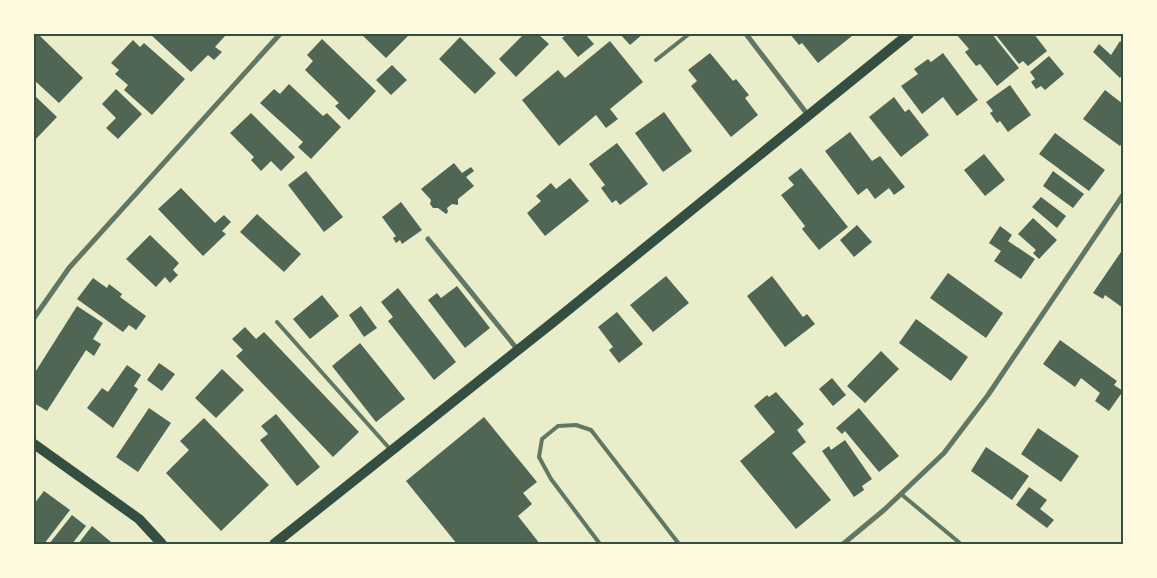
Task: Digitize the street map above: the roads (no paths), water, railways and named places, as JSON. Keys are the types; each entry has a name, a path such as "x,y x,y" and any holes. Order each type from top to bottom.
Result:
{"main road":[{"path":"274,544 518,350 909,34"},
{"path":"34,444 138,519 162,544"}],"street":[{"path":"34,318 69,268 280,34"},
{"path":"746,34 808,115"},
{"path":"843,544 901,494 944,453 988,395 1123,196"},
{"path":"428,239 518,350"}],"lane":[{"path":"656,60 689,34"},
{"path":"277,322 391,451"},
{"path":"600,544 551,479 539,457 542,439 558,426 576,425 590,430 679,544"},
{"path":"901,494 962,544"}]}
